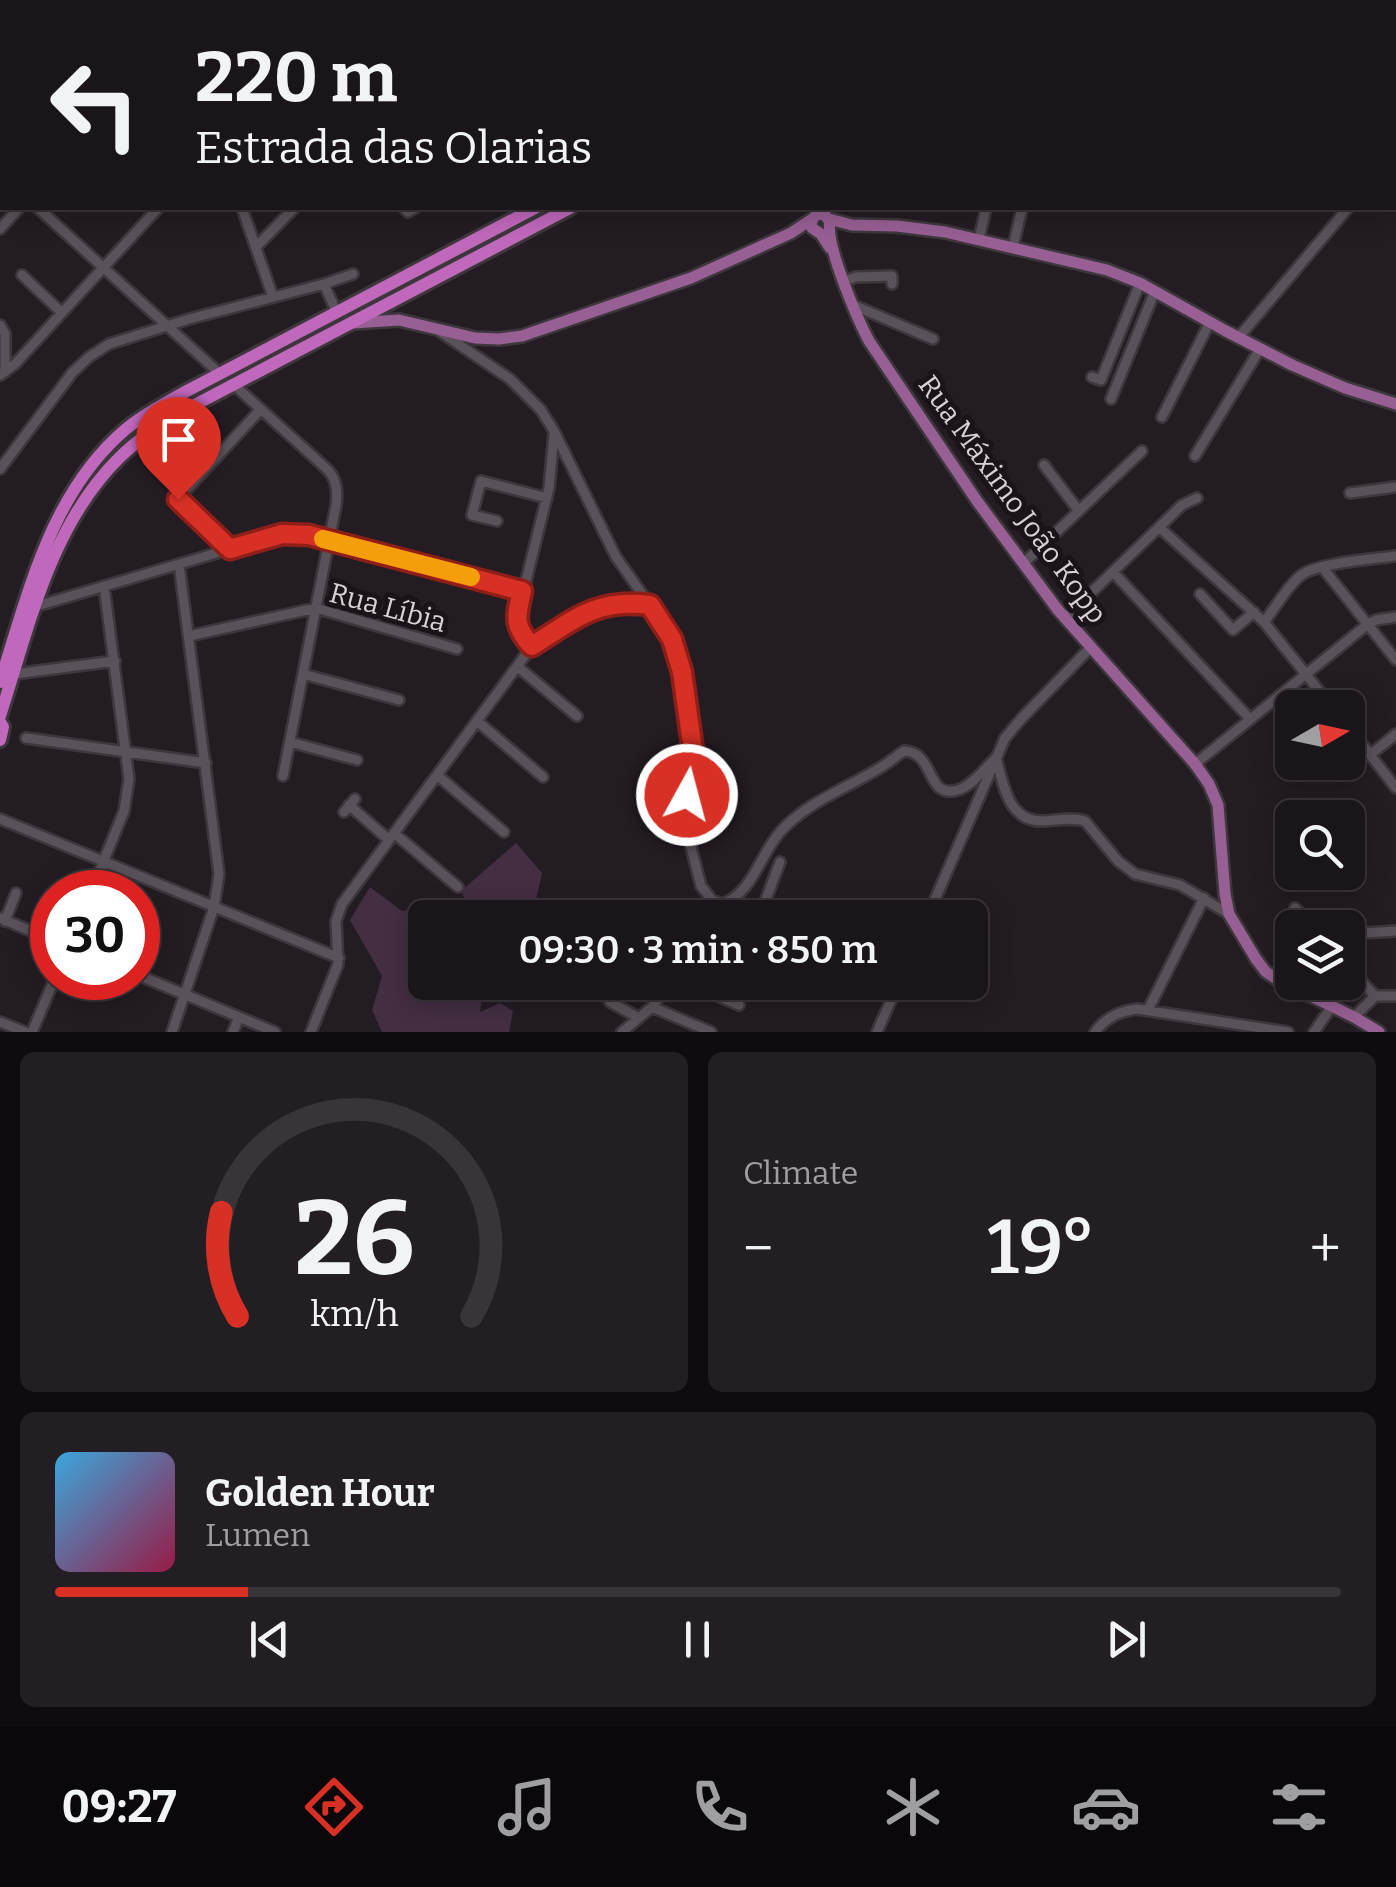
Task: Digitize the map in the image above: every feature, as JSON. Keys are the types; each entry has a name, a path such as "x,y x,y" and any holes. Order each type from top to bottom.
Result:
{"highway":[{"path":"0,682 44,550 71,494 93,462 128,427 219,373 531,210"},
{"path":"0,740 0,719 54,555 89,493 135,443 237,382 566,210"},
{"path":"402,296 408,289 404,276"},
{"path":"308,326 348,324"},
{"path":"219,373 237,382"},
{"path":"186,392 189,408"}],"main road":[{"path":"348,324 409,321 486,340 522,336 672,286 823,220 907,226 1107,270 1156,291 1260,349 1346,388 1396,404"},
{"name":"Rua Máximo João Kopp","path":"823,220 863,330 977,501 1065,618 1209,784 1218,805 1229,914"},
{"path":"332,332 359,330 378,322"},
{"path":"1229,914 1266,972 1375,1031"}],"street":[{"path":"0,229 17,210"},
{"path":"40,210 219,373"},
{"path":"3,373 156,210"},
{"path":"243,210 273,297"},
{"path":"256,247 292,210"},
{"path":"978,240 986,210"},
{"path":"1014,248 1022,210"},
{"path":"1238,338 1345,212"},
{"path":"0,468 89,356 119,340 353,274"},
{"path":"22,275 62,313"},
{"path":"844,281 892,276 892,284 904,289"},
{"path":"1092,377 1101,380 1140,283"},
{"path":"324,284 336,311"},
{"path":"1111,400 1156,291"},
{"path":"852,305 933,339"},
{"path":"1162,417 1210,322"},
{"path":"0,325 5,334 3,373"},
{"path":"436,329 498,370 541,410 606,539 672,639 682,672 693,751 686,808 688,836 701,886 715,900"},
{"path":"1195,456 1260,349"},
{"path":"237,382 335,480 337,498 330,540 283,776"},
{"path":"230,549 178,499 261,409"},
{"path":"532,646 517,624 547,498 554,431"},
{"path":"1024,563 1142,451"},
{"path":"1044,465 1078,511"},
{"path":"496,521 472,515 482,481 547,498"},
{"path":"1350,493 1396,487"},
{"path":"1065,618 1185,503 1197,498"},
{"path":"1159,527 1264,622 1320,690"},
{"path":"36,606 292,533 522,591"},
{"path":"1264,622 1306,571 1396,556"},
{"path":"172,1032 218,888 218,860 179,564"},
{"path":"1322,567 1396,660"},
{"path":"1113,572 1250,719"},
{"path":"100,870 128,791 127,752 104,586"},
{"path":"1200,594 1233,630 1254,612"},
{"path":"311,1032 337,969 338,913 532,646 603,606 650,605"},
{"name":"Rua Líbia","path":"189,636 316,608 457,650"},
{"path":"1195,764 1368,624 1396,618"},
{"path":"935,900 1012,728 1091,646"},
{"path":"14,674 114,661"},
{"path":"518,667 577,716"},
{"path":"303,674 399,700"},
{"path":"478,721 543,776"},
{"path":"1370,755 1396,734"},
{"path":"26,738 206,763"},
{"path":"290,742 357,760"},
{"path":"1365,748 1396,788"},
{"path":"722,900 741,892 788,825 832,792 882,768 904,751 919,755 936,785 950,790 964,786 996,758"},
{"path":"996,758 1008,800 1022,817 1036,821 1085,821 1118,861 1135,874 1180,885 1229,914"},
{"path":"437,775 504,832"},
{"path":"349,805 458,888"},
{"path":"0,819 339,958"},
{"path":"766,900 780,862"},
{"path":"16,893 3,919 30,931"},
{"path":"1148,1010 1204,898"},
{"path":"1365,933 1396,931"},
{"path":"160,984 276,1032"},
{"path":"1365,985 1375,996"},
{"path":"1354,1017 1375,996 1396,996"},
{"path":"0,1022 29,1032 44,1000"},
{"path":"622,1032 657,1000"},
{"path":"727,1000 739,1005"},
{"path":"877,1032 890,1000"},
{"path":"610,1002 639,1018"},
{"path":"1314,1032 1332,1006"},
{"path":"652,1007 711,1032"},
{"path":"1095,1032 1102,1023 1128,1010 1288,1032"},
{"path":"233,1032 239,1017"}],"shaded area":[{"path":"516,843 542,873 536,900 465,900 461,891"},
{"path":"370,887 402,911 408,910 408,1000 482,1000 480,1012 500,1003 513,1011 509,1032 382,1032 372,1010 382,976 350,920"}],"slow traffic":[{"path":"323,539 471,577"}],"route":[{"path":"178,499 230,549 282,534 309,535 522,591 517,624 532,646 603,606 650,605 672,639 682,672 693,751 687,795"}]}
